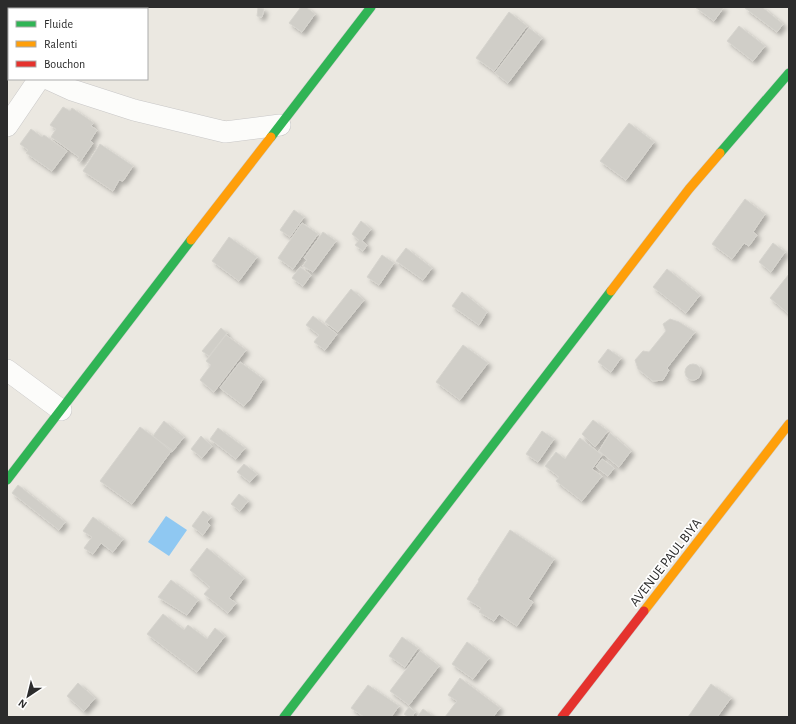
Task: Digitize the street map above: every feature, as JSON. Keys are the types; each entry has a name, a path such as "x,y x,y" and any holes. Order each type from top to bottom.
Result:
{"street":[{"path":"7,480 371,7"},
{"path":"284,717 689,189 789,73"},
{"path":"7,126 38,80"},
{"path":"50,80 72,90 134,110 224,132 280,125"},
{"path":"7,370 61,410"},
{"name":"AVENUE PAUL BIYA","path":"562,717 789,424"}],"water":[{"path":"166,516 187,530 169,556 148,542"}],"building":[{"path":"301,7 306,7 315,14 302,32 289,23"},
{"path":"695,7 724,7 714,21"},
{"path":"762,7 783,24 777,32 745,8"},
{"path":"258,8 264,9 262,17 257,16"},
{"path":"509,12 527,26 494,71 476,58"},
{"path":"739,26 765,46 753,61 727,41"},
{"path":"529,28 542,38 508,83 495,73"},
{"path":"63,107 70,111 72,108 94,123 91,126 97,130 90,141 93,143 80,162 77,160 79,157 51,137 56,129 50,125"},
{"path":"629,123 654,142 626,180 600,161"},
{"path":"31,129 42,137 44,135 67,151 52,171 26,153 28,150 20,144"},
{"path":"100,144 133,166 123,181 119,180 113,191 83,171"},
{"path":"745,199 765,214 753,232 757,235 749,246 744,243 732,259 712,244"},
{"path":"294,210 304,217 290,237 280,230"},
{"path":"361,221 371,229 362,241 367,245 363,251 355,245 359,240 352,234"},
{"path":"302,223 318,234 293,269 278,258"},
{"path":"323,232 336,241 313,272 303,266 307,260 304,258"},
{"path":"229,237 257,257 239,281 212,261"},
{"path":"773,243 785,252 771,272 759,262"},
{"path":"406,248 432,268 423,280 396,261"},
{"path":"382,255 394,263 379,285 367,277"},
{"path":"300,267 311,275 303,286 292,278"},
{"path":"667,269 700,295 686,313 653,287"},
{"path":"789,274 789,314 770,298"},
{"path":"351,289 364,300 338,332 325,322"},
{"path":"462,292 487,312 479,325 452,306"},
{"path":"313,316 337,334 325,350 314,342 319,335 306,325"},
{"path":"670,319 679,322 695,332 667,368 669,370 663,380 653,381 638,369 635,360 643,351 649,352 666,331 663,324"},
{"path":"221,328 227,333 209,356 202,351"},
{"path":"226,335 246,350 214,392 200,380 211,365 206,361"},
{"path":"463,345 488,363 460,400 436,382"},
{"path":"608,349 621,358 611,372 598,362"},
{"path":"240,362 263,379 249,401 244,406 220,388"},
{"path":"690,364 696,364 701,369 699,378 696,380 690,380 685,375 685,369"},
{"path":"593,420 608,431 595,447 582,434"},
{"path":"164,421 184,437 172,452 153,436"},
{"path":"140,427 172,450 132,504 100,481"},
{"path":"218,428 245,448 236,459 210,439"},
{"path":"542,431 554,439 538,462 526,454"},
{"path":"610,433 631,451 619,467 599,451"},
{"path":"201,436 212,446 202,458 191,449"},
{"path":"580,438 602,455 592,469 602,476 582,501 556,481 559,477 545,466 556,452 565,459"},
{"path":"602,459 614,468 608,476 596,467"},
{"path":"244,464 257,474 250,482 237,472"},
{"path":"18,485 65,522 59,530 12,493"},
{"path":"239,494 248,501 240,511 231,504"},
{"path":"203,511 211,517 207,522 210,525 203,535 192,526"},
{"path":"93,517 123,539 113,552 101,543 93,554 84,548 92,537 83,531"},
{"path":"510,530 554,559 528,599 533,602 517,626 499,614 494,621 479,612 481,608 467,599"},
{"path":"207,548 244,578 229,598 236,603 228,613 204,594 210,587 190,570"},
{"path":"171,580 198,600 187,615 158,597"},
{"path":"163,614 184,630 188,625 207,639 215,628 225,636 197,672 147,634"},
{"path":"402,637 418,648 405,667 389,656"},
{"path":"467,642 489,658 473,679 452,664"},
{"path":"420,651 439,666 409,705 390,691"},
{"path":"460,678 500,708 493,717 445,717 457,701 448,695"},
{"path":"78,683 95,698 84,711 67,696"},
{"path":"711,684 731,698 717,717 688,717"},
{"path":"368,685 399,706 391,717 364,717 351,708"},
{"path":"409,707 415,712 412,717 408,717 404,714"},
{"path":"423,709 433,716 433,717 417,717"}],"traffic: fast":[{"path":"271,137 371,7"},
{"path":"720,153 789,73"},
{"path":"7,480 191,240"},
{"path":"284,717 611,291"}],"traffic: slow":[{"path":"191,240 271,137"},
{"path":"611,291 689,189 720,153"},
{"path":"644,611 789,424"}],"traffic: jam":[{"path":"562,717 644,611"}]}
